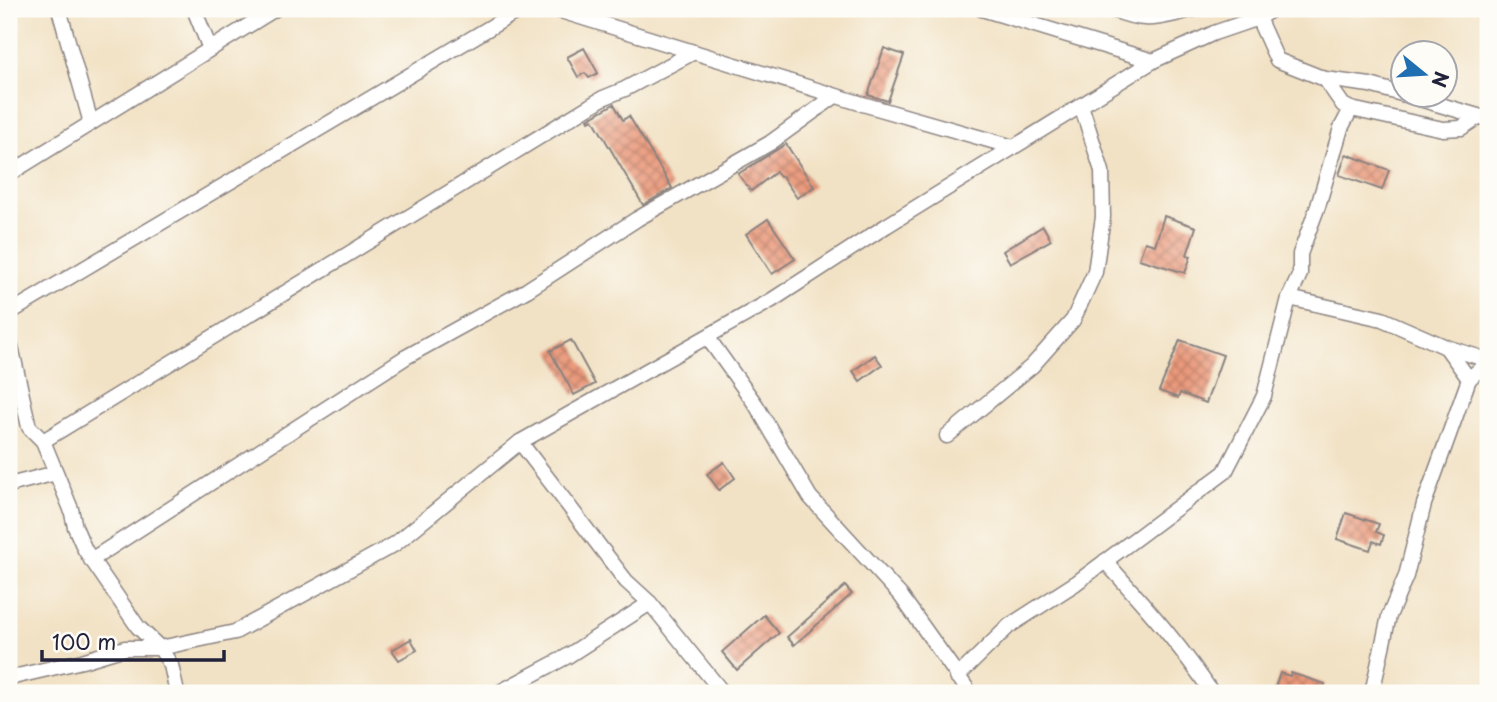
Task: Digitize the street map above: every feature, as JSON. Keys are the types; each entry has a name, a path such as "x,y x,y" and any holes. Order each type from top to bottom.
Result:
{"street":[{"path":"59,9 91,123"},
{"path":"194,9 209,49"},
{"path":"9,174 275,9"},
{"path":"9,313 521,9"},
{"path":"554,9 1013,148"},
{"path":"982,9 1153,61"},
{"path":"1111,9 1145,20 1197,9"},
{"path":"9,678 125,648 160,648 235,632 395,544 520,442 772,300 886,226 1153,61 1214,33 1258,18 1273,9"},
{"path":"1258,18 1277,60 1325,79 1388,90"},
{"path":"43,442 603,97 625,89 694,52"},
{"path":"1325,79 1343,105 1351,110 1443,129 1461,128 1483,118"},
{"path":"91,559 406,357 527,290 637,219 770,143 835,96"},
{"path":"947,436 1032,366 1073,320 1095,271 1103,217 1102,171 1081,105"},
{"path":"1450,108 1483,118"},
{"path":"957,677 1010,626 1105,561 1225,472 1264,396 1289,298 1300,274 1300,254 1318,206 1341,128 1351,110"},
{"path":"1289,298 1382,319 1446,347 1488,361 1469,379 1424,504 1406,576 1389,616 1372,693"},
{"path":"9,337 29,426 43,442 71,509 75,527 91,559 138,627 160,648 171,665 177,693"},
{"path":"708,338 757,405 810,497 901,596 970,693"},
{"path":"1446,347 1469,379"},
{"path":"520,442 626,581 650,603 723,693"},
{"path":"9,485 56,473"},
{"path":"1105,561 1171,635 1212,693"},
{"path":"498,693 566,657 650,603"}],"building":[{"path":"584,48 598,73 589,78 585,73 578,77 567,57"},
{"path":"884,48 904,55 888,101 868,95"},
{"path":"614,104 623,120 629,116 672,188 643,205 593,119 588,119"},
{"path":"786,144 814,187 797,198 782,176 776,172 751,191 738,174"},
{"path":"1346,154 1389,170 1382,190 1339,175"},
{"path":"1164,216 1196,227 1187,255 1191,256 1185,273 1139,259 1145,242 1155,245"},
{"path":"768,219 795,259 772,274 746,234"},
{"path":"1043,226 1051,240 1010,263 1003,251"},
{"path":"571,340 595,384 574,395 550,351"},
{"path":"1180,340 1223,355 1206,403 1180,393 1178,398 1159,391"},
{"path":"875,355 882,365 860,381 853,371"},
{"path":"724,462 735,478 719,490 707,474"},
{"path":"1346,513 1379,524 1376,532 1384,535 1381,544 1373,541 1370,550 1337,539"},
{"path":"845,586 852,594 794,645 787,637"},
{"path":"764,615 779,633 737,670 722,652"},
{"path":"411,639 417,650 399,660 392,650"},
{"path":"1280,673 1290,676 1291,673 1325,684 1322,693 1273,693"}]}
